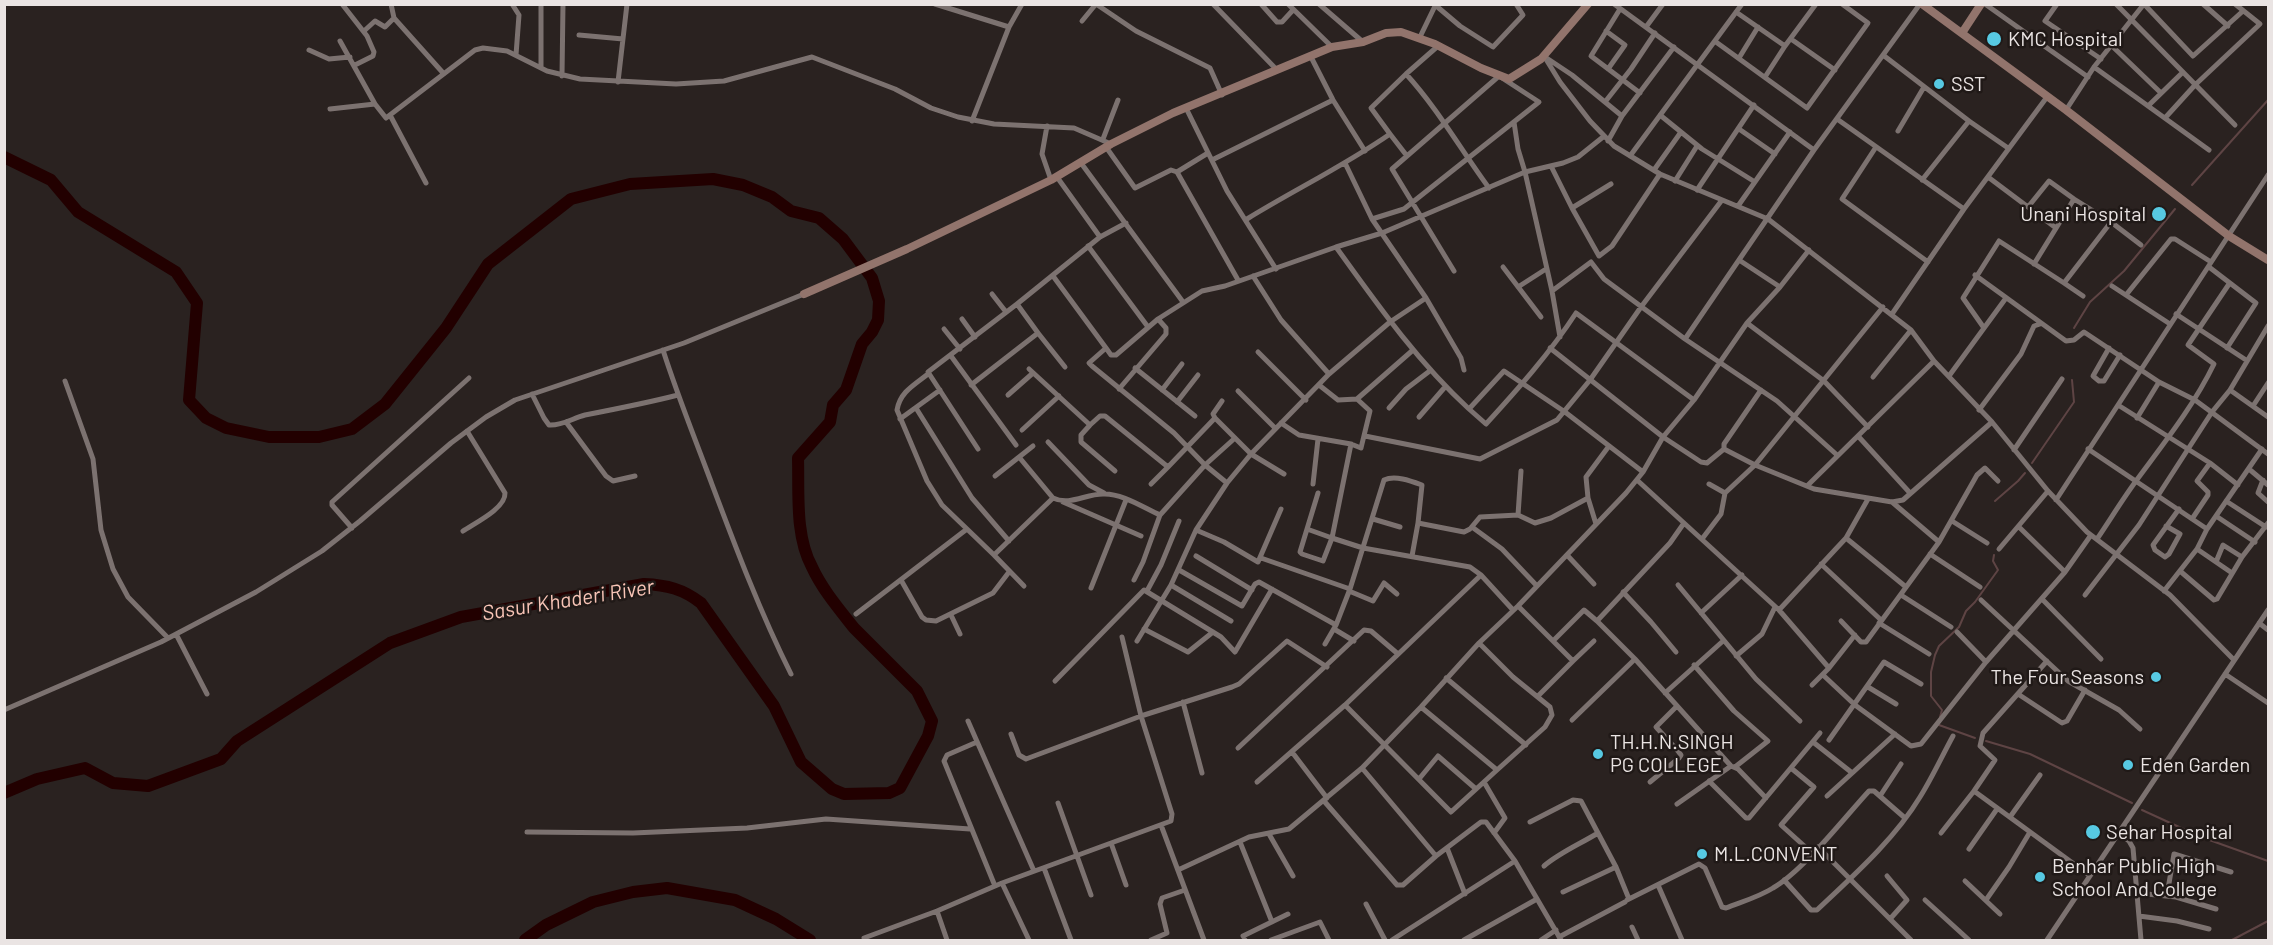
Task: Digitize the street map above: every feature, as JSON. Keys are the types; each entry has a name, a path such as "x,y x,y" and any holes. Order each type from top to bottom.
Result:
{"street":[{"path":"342,4 364,31 375,54 355,65"},
{"path":"390,4 394,18 444,74"},
{"path":"512,4 519,15 516,55"},
{"path":"541,4 541,66"},
{"path":"562,76 563,4"},
{"path":"618,82 627,4"},
{"path":"935,4 1009,27"},
{"path":"972,121 1009,27 1022,4"},
{"path":"1082,21 1096,4 1136,30 1210,68 1222,94"},
{"path":"1213,4 1276,69"},
{"path":"1261,4 1277,22 1282,22 1293,10"},
{"path":"1288,4 1332,47"},
{"path":"1319,4 1363,42"},
{"path":"1419,39 1435,5 1460,26 1493,47 1523,15 1516,4"},
{"path":"1499,76 1509,79 1544,57 1588,4"},
{"path":"1614,4 1814,150"},
{"path":"1646,27 1663,4"},
{"path":"1630,156 1742,4"},
{"path":"1765,77 1816,4"},
{"path":"1716,42 1807,108 1868,23 1842,4"},
{"path":"1684,339 1814,150 1921,4 2066,110 2229,236 2268,260"},
{"path":"1962,33 1983,4 2088,77"},
{"path":"2057,4 2045,21 2101,59"},
{"path":"2116,4 2235,125"},
{"path":"2066,110 2094,67 2144,4 2193,56 2243,11"},
{"path":"2203,4 2228,26"},
{"path":"2165,118 2195,85 2260,24 2235,4"},
{"path":"1620,9 1590,56 1640,93"},
{"path":"1736,12 1785,46"},
{"path":"364,31 375,21 385,27 394,18"},
{"path":"1739,58 1758,27"},
{"path":"1606,31 1625,45 1608,69"},
{"path":"4,710 168,638 255,592 322,551 467,431 514,400 745,320 907,249 1054,179 1081,164 1107,143 1310,55 1332,47 1363,42 1386,33 1401,32 1438,46 1499,76 1539,102 1404,209 1372,219"},
{"path":"1605,102 1655,33"},
{"path":"579,35 623,39"},
{"path":"1791,39 1835,70"},
{"path":"340,41 385,118 479,48 507,51 562,76 618,82 676,84 724,81 812,57 895,89 931,108 972,121 1074,128 1107,143 1135,188 1171,170 1177,172 1238,280"},
{"path":"2111,45 2161,93"},
{"path":"1407,156 1371,108 1438,46"},
{"path":"1053,276 1106,348 1112,355 1116,355 1158,319 1202,291 1225,286 1336,246 1382,233 1526,172 1578,157 1606,139 1674,47"},
{"path":"309,50 329,59 350,57"},
{"path":"1310,55 1333,100 1365,151"},
{"path":"1883,55 2008,148"},
{"path":"1544,57 1572,75 1622,116"},
{"path":"1544,57 1560,82 1606,139 1660,174 1768,219 1911,330 1934,361 1979,411 1992,422 2056,500 2091,535 2164,591 2234,660"},
{"path":"2094,67 2209,150"},
{"path":"2148,106 2183,72"},
{"path":"1406,74 1430,100 1489,188"},
{"path":"1454,271 1392,169 1499,76"},
{"path":"1898,131 1924,87"},
{"path":"1892,314 1964,209 2047,97"},
{"path":"1107,143 1118,100"},
{"path":"1212,160 1333,100"},
{"path":"330,109 375,104"},
{"path":"1697,190 1754,105"},
{"path":"1186,108 1227,191 1247,219 1276,268"},
{"path":"390,115 426,183"},
{"path":"1660,115 1697,146 1755,183"},
{"path":"1836,119 1964,209"},
{"path":"1922,180 1969,121"},
{"path":"1514,122 1518,149 1526,172 1552,291 1560,338"},
{"path":"1047,126 1042,154 1054,179 1100,237"},
{"path":"1739,129 1775,154"},
{"path":"1654,170 1682,132"},
{"path":"1738,206 1790,132"},
{"path":"1247,219 1296,188 1346,163 1390,134"},
{"path":"1675,181 1697,146"},
{"path":"1876,147 1842,200 1928,262"},
{"path":"1177,172 1208,153"},
{"path":"1346,163 1372,219 1426,298 1461,358 1464,370"},
{"path":"1081,164 1183,302"},
{"path":"1551,165 1599,256 1612,246 1660,174"},
{"path":"2056,500 2268,175"},
{"path":"1988,177 2056,228"},
{"path":"2028,207 2049,181 2141,245"},
{"path":"1572,208 1611,184"},
{"path":"2034,264 2074,199"},
{"path":"1365,436 1480,459 1557,420 1590,380 1641,307 1722,200"},
{"path":"2064,283 2111,222"},
{"path":"1024,586 942,505 927,481 900,420 897,411 899,400 903,393 928,374 931,369 960,349 1088,246 1126,223"},
{"path":"2126,295 2171,239 2175,239 2210,265 2229,284 2256,303 2227,348"},
{"path":"1984,328 1963,298 1999,241 2083,296"},
{"path":"1088,246 1148,327"},
{"path":"1336,246 1390,322 1413,350 1445,387 1486,424 1560,338 1576,313 1694,400"},
{"path":"1178,870 1258,835 1289,829 1362,768 1637,480 1663,437 1694,400 1747,323 1780,287 1809,250"},
{"path":"1739,260 1780,287"},
{"path":"1552,291 1591,262 1604,279 1684,339 1761,390 1837,455"},
{"path":"1503,267 1541,316"},
{"path":"1518,287 1546,269"},
{"path":"1976,275 2066,341 2074,340 2084,332 2159,382 2195,400 2268,454"},
{"path":"1253,276 1281,320 1329,374"},
{"path":"2097,539 2195,400 2214,364 2188,345 2229,284"},
{"path":"2112,286 2170,324"},
{"path":"992,294 1006,312"},
{"path":"1137,641 1179,570 1196,530 1227,483 1251,454 1329,374 1390,322 1426,298"},
{"path":"1949,376 2007,298"},
{"path":"1017,304 1065,367"},
{"path":"1702,539 1721,514 1725,493 1755,465 1883,307"},
{"path":"2176,314 2246,360"},
{"path":"962,319 975,337"},
{"path":"1119,389 1166,334 1166,328 1158,319"},
{"path":"1747,323 1824,381 1868,427"},
{"path":"1979,411 2021,354 2034,326 2040,324"},
{"path":"2085,595 2118,554 2159,496 2212,412 2230,390 2268,326"},
{"path":"944,329 960,349"},
{"path":"1873,377 1911,330"},
{"path":"971,385 1038,333"},
{"path":"1106,348 1089,363 1174,433 1205,465 1227,483"},
{"path":"1550,348 1663,437 1701,462 1707,463 1724,449 1724,444 1761,390"},
{"path":"2109,348 2093,376 2099,381 2104,381 2120,355"},
{"path":"663,350 743,566 791,674"},
{"path":"1319,385 1338,400 1357,399 1413,350"},
{"path":"1258,352 1306,399"},
{"path":"951,356 1016,445"},
{"path":"1807,486 1934,361"},
{"path":"1162,390 1182,364"},
{"path":"1135,368 1195,416"},
{"path":"1389,408 1406,389 1431,370"},
{"path":"1008,395 1031,371 1090,425"},
{"path":"1469,409 1504,371 1565,412 1642,472"},
{"path":"928,374 978,449"},
{"path":"1177,402 1198,375"},
{"path":"352,528 332,505 332,502 469,378"},
{"path":"2014,450 2062,380"},
{"path":"65,381 93,459 101,530 113,569 128,597 168,638"},
{"path":"2137,418 2159,382"},
{"path":"2253,406 2268,386"},
{"path":"1419,417 1445,387"},
{"path":"900,420 940,390"},
{"path":"2230,390 2268,417"},
{"path":"1238,391 1275,428"},
{"path":"532,394 549,425 557,426 582,416 678,395"},
{"path":"1022,430 1059,396"},
{"path":"1281,423 1299,435 1351,444 1360,448 1370,411 1357,399"},
{"path":"1222,401 1213,414 1215,418 1251,454 1284,474"},
{"path":"2118,405 2210,463 2238,485"},
{"path":"916,408 972,498 1009,541"},
{"path":"1115,471 1080,442 1081,435 1100,416 1105,416 1168,467"},
{"path":"1151,484 1215,418"},
{"path":"566,422 606,476 613,481 635,476"},
{"path":"1724,449 1755,465 1807,486 1892,502 1903,500 1992,422"},
{"path":"463,531 501,505 506,497 467,431"},
{"path":"1858,436 1910,493"},
{"path":"1134,580 1160,515 1205,465 1235,438"},
{"path":"1312,484 1318,439"},
{"path":"1048,442 1089,485 1160,515"},
{"path":"1318,493 1300,552 1321,562 1332,538 1351,444"},
{"path":"995,476 1033,446"},
{"path":"1596,524 1588,498 1586,477 1610,446"},
{"path":"2088,449 2207,529"},
{"path":"2164,591 2197,549 2207,529 2262,449"},
{"path":"1019,458 1053,498 1141,536"},
{"path":"2192,519 2208,495 2208,492 2197,481 2210,463"},
{"path":"1841,621 1862,642 1866,642 1940,542 1977,475 1985,468 1998,481"},
{"path":"2249,469 2268,485"},
{"path":"1518,515 1521,471"},
{"path":"1325,644 1336,625 1350,590 1382,482 1389,478 1422,485 1412,556"},
{"path":"1637,480 1777,609 1829,668"},
{"path":"2263,480 2258,493 2268,502"},
{"path":"1709,484 1725,493"},
{"path":"1999,549 2048,491"},
{"path":"1062,502 1104,493"},
{"path":"994,555 1053,498"},
{"path":"1418,523 1464,532 1468,531 1480,517 1518,515 1535,523 1551,518 1588,498"},
{"path":"1736,656 1762,634 1777,609 1845,538 1868,499"},
{"path":"1091,588 1126,500"},
{"path":"2180,571 2214,600 2217,599 2242,557 2267,525 2226,501"},
{"path":"1892,502 1940,542"},
{"path":"1196,530 1224,542 1258,562 1262,558 1281,509"},
{"path":"2166,526 2180,534 2180,537 2165,557 2153,548 2166,526 2179,509"},
{"path":"2216,516 2255,542"},
{"path":"1372,519 1400,526"},
{"path":"1147,591 1161,565 1179,521"},
{"path":"1952,521 1987,543"},
{"path":"1597,621 1670,543 1684,524"},
{"path":"1472,527 1502,549 1537,586"},
{"path":"2019,527 2065,572"},
{"path":"856,614 967,529"},
{"path":"1307,529 1363,548 1470,567 1481,574 1573,661"},
{"path":"1822,675 1855,705 1895,734 1915,746 1920,744 1986,662 2065,572 2091,535"},
{"path":"1845,538 1906,587"},
{"path":"2216,562 2223,545 2242,557"},
{"path":"2197,549 2232,573"},
{"path":"1930,554 1980,586"},
{"path":"1567,555 1594,584"},
{"path":"1196,556 1252,590"},
{"path":"1262,558 1350,590 1373,601 1384,584 1397,594"},
{"path":"1821,564 1880,621 1929,654"},
{"path":"1179,570 1240,606 1244,605 1258,581 1336,625"},
{"path":"901,580 926,620 936,621 993,593 1009,572"},
{"path":"1257,782 1346,705 1481,574"},
{"path":"1701,613 1742,575"},
{"path":"1171,585 1231,621"},
{"path":"1678,585 1756,679 1800,721"},
{"path":"1054,681 1142,591 1147,591 1221,637 1234,652 1237,651 1272,589"},
{"path":"1623,592 1676,652"},
{"path":"1902,595 1951,627"},
{"path":"2042,599 2100,659"},
{"path":"1981,600 2068,681 2119,710 2140,729"},
{"path":"1553,641 1584,610 1635,659 1733,766 1766,798"},
{"path":"2046,940 2268,610"},
{"path":"951,615 960,634"},
{"path":"2259,623 2268,630"},
{"path":"1336,625 1334,629 1354,641"},
{"path":"1144,629 1188,652 1213,632"},
{"path":"1238,748 1364,630 1369,629 1398,654"},
{"path":"1957,632 1986,662"},
{"path":"176,634 207,694"},
{"path":"1812,685 1829,668 1855,635"},
{"path":"864,938 937,911 1002,883 1171,821 1172,814 1141,716 1122,637"},
{"path":"1665,693 1723,640"},
{"path":"1011,735 1019,755 1026,759 1141,716 1239,684 1287,641 1327,667"},
{"path":"1538,696 1594,641"},
{"path":"1346,705 1450,812 1545,727 1552,715 1550,707 1513,677 1479,643"},
{"path":"1572,720 1635,659"},
{"path":"1941,833 1974,791 1995,759 1980,746 1981,736 2047,661"},
{"path":"1829,740 1869,687 1884,662 1921,684"},
{"path":"1677,804 1768,741 1734,711 1694,665"},
{"path":"2226,674 2268,703"},
{"path":"1446,678 1526,745"},
{"path":"1869,687 1896,704"},
{"path":"2018,694 2062,723 2067,721 2085,690"},
{"path":"1183,702 1202,773"},
{"path":"1650,782 1681,755 1656,727 1677,706"},
{"path":"1421,707 1497,770"},
{"path":"968,721 1034,871"},
{"path":"1709,781 1747,818 1750,818 1820,733"},
{"path":"1827,796 1895,734"},
{"path":"1784,880 1814,911 1850,878 1905,818 1920,798 1953,736"},
{"path":"977,742 947,755 944,761 995,886"},
{"path":"1813,742 1851,772"},
{"path":"1292,752 1325,799 1397,885 1403,885 1436,856 1484,821 1515,861 1560,939 1627,900 1699,864 1702,864 1714,886 1719,904 1726,908 1771,890 1812,853 1869,791 1874,791 1905,818"},
{"path":"1419,779 1438,756 1476,789"},
{"path":"1880,796 1901,764"},
{"path":"1362,768 1436,856"},
{"path":"1791,768 1814,787 1781,825 1812,853"},
{"path":"2010,817 2040,775"},
{"path":"1484,782 1505,818 1494,833"},
{"path":"1974,791 2089,875"},
{"path":"1530,822 1576,800 1581,801 1616,867 1627,900"},
{"path":"1058,803 1091,896"},
{"path":"1969,849 1998,809"},
{"path":"527,832 633,833 747,828 826,819 970,829"},
{"path":"1161,825 1204,940"},
{"path":"1986,900 2030,832"},
{"path":"1544,866 1552,859 1576,848 1598,833"},
{"path":"2117,833 2129,841 2133,848 2141,940"},
{"path":"1269,834 1293,876"},
{"path":"1240,842 1272,922"},
{"path":"1111,843 1126,885"},
{"path":"1818,846 1911,940"},
{"path":"1447,848 1465,894"},
{"path":"2167,895 2174,854 2231,872"},
{"path":"1392,940 1515,861"},
{"path":"1044,867 1071,940"},
{"path":"1563,892 1616,867"},
{"path":"1887,876 1907,900 1890,919"},
{"path":"1965,881 2000,914"},
{"path":"1002,883 1029,940"},
{"path":"1658,885 1682,940"},
{"path":"1151,940 1164,936 1168,930 1160,901 1162,898 1185,890"},
{"path":"2137,893 2167,895 2216,909"},
{"path":"1464,940 1537,899"},
{"path":"1924,900 1969,940"},
{"path":"1366,904 1385,940"},
{"path":"937,911 947,940"},
{"path":"1244,939 1288,914"},
{"path":"2139,916 2177,921 2209,929"},
{"path":"1271,940 1320,922 1329,940"},
{"path":"1632,927 1638,940"},
{"path":"1540,940 1556,930"}],"waterway":[{"path":"2192,185 2268,100"},
{"name":"Sasur Khaderi River","path":"4,157 51,180 78,212 176,272 197,303 189,400 206,418 226,428 269,437 319,437 352,429 385,404 446,328 488,264 571,199 630,184 713,179 743,185 772,197 791,211 819,218 843,239 872,278 879,301 878,320 862,344 846,390 833,405 830,422 798,458 799,514 803,542 816,575 831,599 854,628 917,691 932,721 928,736 900,788 889,793 844,794 832,789 801,762 774,706 701,603 688,594 674,589 644,584 461,617 390,643 237,741 221,759 148,786 113,783 85,768 37,779 4,793"},
{"path":"2074,328 2090,302 2124,271 2175,209"},
{"path":"2032,463 2074,402 2072,380"},
{"path":"1995,501 2025,473"},
{"path":"1940,717 1942,710 1931,696 1931,672 1935,655 1939,646 1959,627 1966,611 1998,570 1993,561 1994,555"},
{"path":"1939,725 1975,738"},
{"path":"1986,741 2030,754 2132,803"},
{"path":"2142,810 2201,837 2268,861"},
{"name":"Sasur Khaderi River","path":"525,940 546,925 593,902 633,892 667,888 735,900 776,919 810,940"},
{"path":"2232,940 2268,921"}],"place":[{"name":"KMC Hospital","path":"1994,39"},
{"name":"SST","path":"1939,84"},
{"name":"Unani Hospital","path":"2159,214"},
{"name":"The Four Seasons","path":"2156,677"},
{"name":"TH.H.N.SINGH PG COLLEGE","path":"1598,754"},
{"name":"Eden Garden","path":"2128,765"},
{"name":"Sehar Hospital","path":"2093,832"},
{"name":"M.L.CONVENT","path":"1702,854"},
{"name":"Benhar Public High School And College","path":"2040,877"}]}
